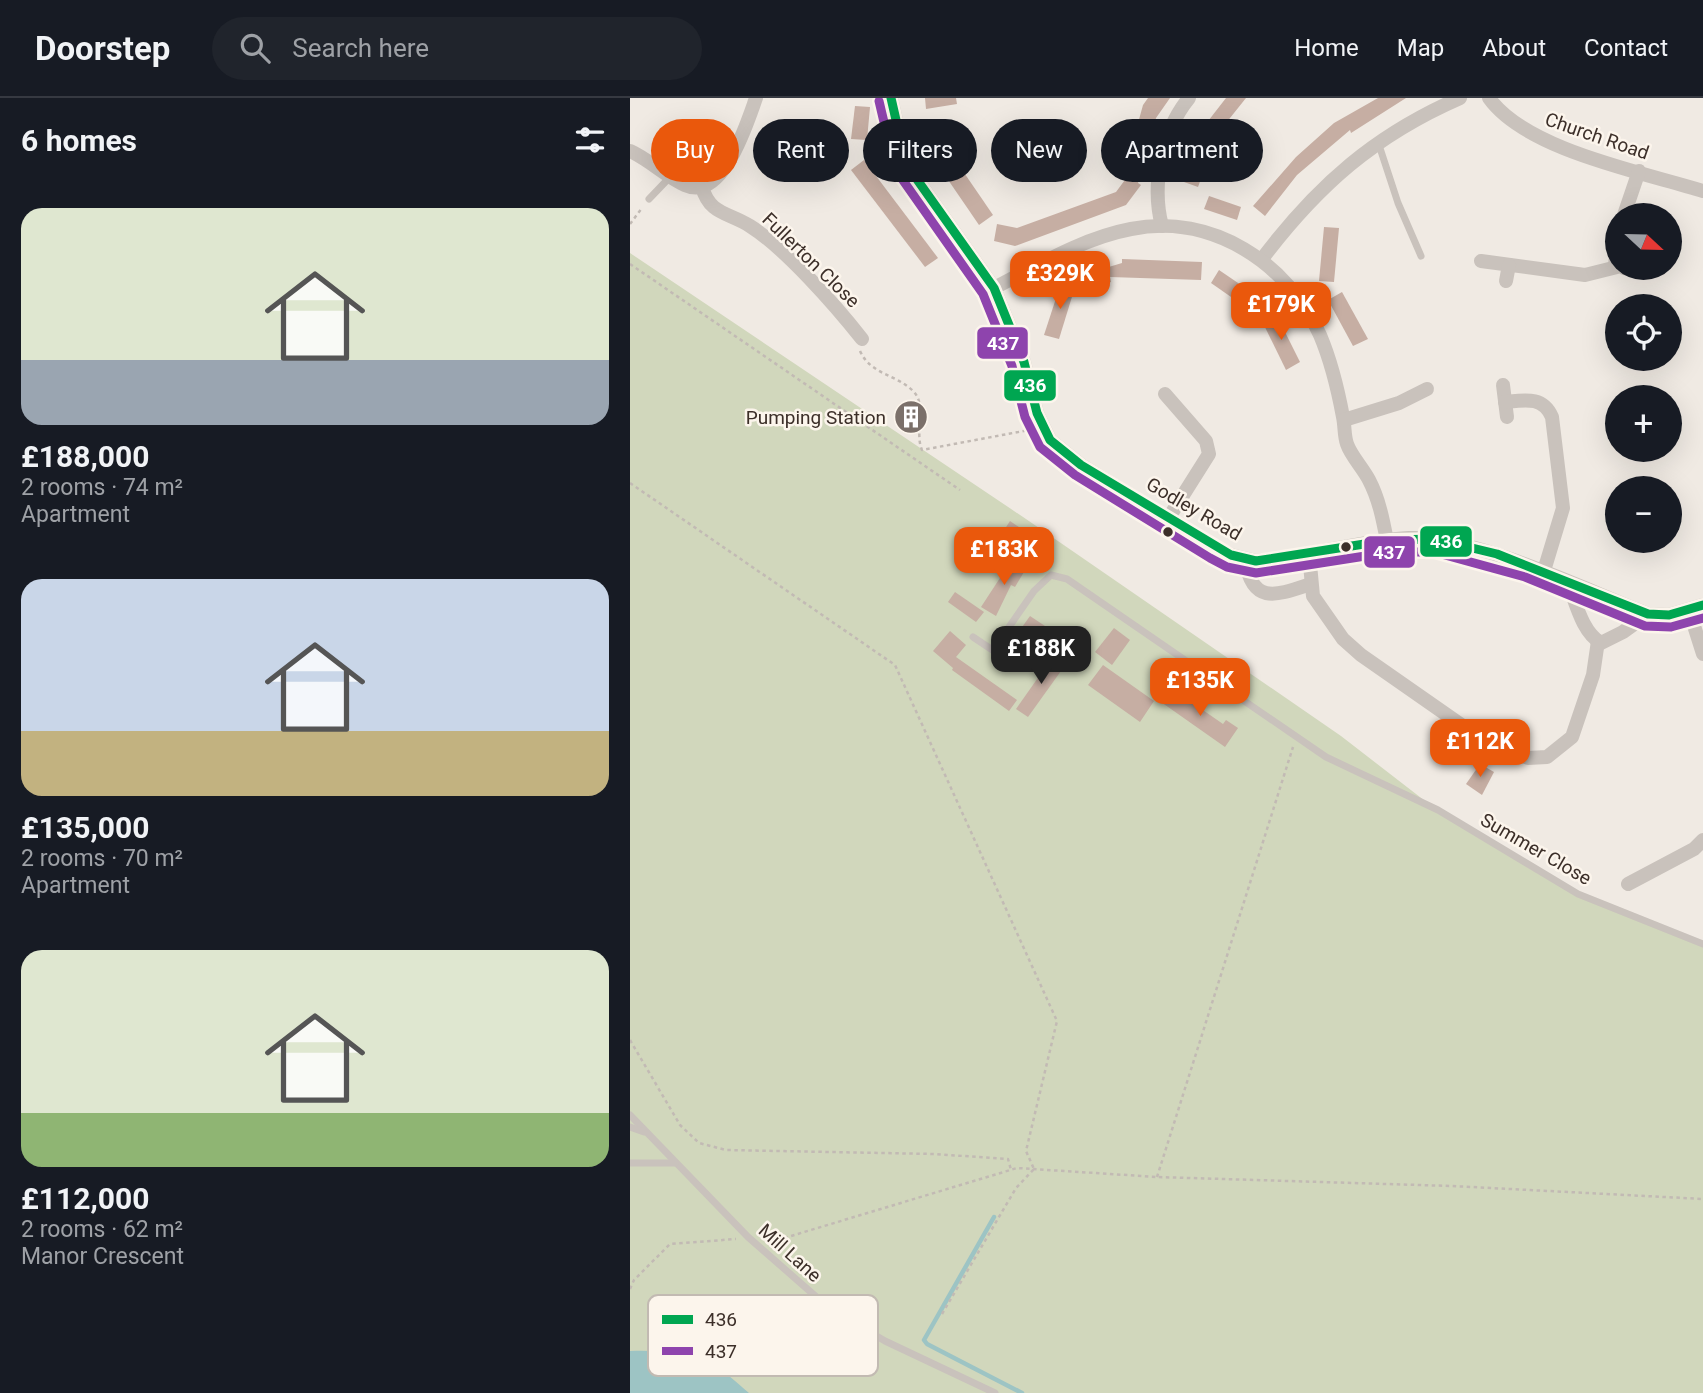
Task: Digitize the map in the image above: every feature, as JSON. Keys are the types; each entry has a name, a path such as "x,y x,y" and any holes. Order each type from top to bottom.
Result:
{"street":[{"path":"681,182 687,186 702,187 718,176 732,158 757,98"},
{"name":"Godley Road","path":"891,98 906,164 994,288 1024,362 1042,427 1050,440 1081,465 1168,519 1231,555 1245,559 1256,561 1411,538 1445,541 1480,549 1648,614 1669,615 1696,608"},
{"path":"1162,226 1158,210 1161,158 1182,106 1189,98"},
{"path":"1262,258 1327,182 1378,141 1419,116 1460,98"},
{"name":"Church Road","path":"1489,98 1501,113 1534,135 1703,191"},
{"path":"630,151 651,161"},
{"path":"1628,203 1639,172"},
{"name":"Fullerton Close","path":"702,187 708,203 721,213 751,227 771,243 862,339"},
{"path":"994,288 1092,241 1131,229 1162,226 1193,230 1238,244 1262,258 1299,297 1320,336 1331,368 1347,444 1371,482 1387,541"},
{"path":"1481,261 1585,275 1605,270"},
{"path":"1506,281 1509,264"},
{"path":"1503,385 1507,418"},
{"path":"1344,420 1399,403 1427,389"},
{"path":"1505,402 1539,402 1547,407 1552,416 1563,508 1543,574"},
{"path":"1168,405 1206,442 1209,454 1168,519"},
{"path":"1310,554 1313,596 1329,620 1361,655 1472,734 1490,745 1528,758 1546,757 1572,737 1593,675 1598,641"},
{"path":"1245,559 1248,579 1253,588 1266,593 1311,583"},
{"path":"1568,583 1583,622 1601,643 1623,632 1648,614"},
{"path":"1696,608 1703,654"},
{"path":"1628,884 1694,849 1703,840"}],"lane":[{"path":"1378,141 1398,203 1421,256"},
{"path":"649,199 665,182"},
{"name":"Summer Close","path":"992,650 1034,590 1051,575 1067,579 1326,757 1438,810 1578,894 1703,944"},
{"path":"973,637 1012,663"},
{"name":"Mill Lane","path":"630,1115 782,1270 814,1295"},
{"path":"630,1127 645,1132"},
{"path":"630,1163 675,1163"},
{"name":"Mill Lane","path":"878,1336 995,1393"}],"path":[{"path":"630,224 649,199"},
{"path":"630,264 960,490"},
{"path":"862,339 860,352 866,363 914,391 919,406 917,439 922,450 1042,427"},
{"path":"630,483 895,665 1057,1021 1026,1151 1034,1169"},
{"path":"1157,1177 1292,750"},
{"path":"630,1040 680,1125 699,1143 726,1150 920,1153 1008,1159 1011,1170"},
{"path":"942,1314 1016,1188 1034,1169"},
{"path":"630,1289 634,1280 670,1244 736,1238 756,1244 1011,1170 1452,1186 1703,1199"}],"green space":[{"path":"630,253 1026,519 1341,736 1438,811 1578,894 1703,944 1703,1393 630,1393"}],"water":[{"path":"630,1351 648,1351 648,1376 729,1376 749,1393 630,1393"}],"building":[{"path":"925,98 956,98 957,104 926,109"},
{"path":"1148,98 1170,98 1156,119 1139,119"},
{"path":"1226,98 1246,98 1229,119 1210,119"},
{"path":"1378,98 1406,98 1351,133 1350,130 1297,175 1265,216 1253,206 1296,157 1334,123"},
{"path":"855,106 870,107 869,119 863,119 863,140 851,139"},
{"path":"863,161 863,182 881,182 938,258 925,267 851,170"},
{"path":"950,182 970,182 993,215 979,225"},
{"path":"1123,182 1138,182 1141,185 1126,205 1015,246 994,241 997,224 1017,228 1116,192"},
{"path":"1184,182 1200,182 1198,187"},
{"path":"1209,196 1241,207 1237,220 1204,209"},
{"path":"1324,227 1339,228 1334,282 1319,281"},
{"path":"1122,259 1202,262 1201,280 1110,277 1111,282 1087,289 1082,275 1122,263"},
{"path":"1219,270 1263,300 1254,313 1211,283"},
{"path":"1061,283 1075,287 1059,339 1044,335"},
{"path":"1342,292 1368,339 1353,346 1328,300"},
{"path":"1276,314 1300,362 1286,370 1262,321"},
{"path":"1010,521 1029,534 1016,554 997,541"},
{"path":"1013,558 1027,567 1015,587 1011,585 996,616 981,607"},
{"path":"955,592 984,612 976,622 948,602"},
{"path":"1030,616 1066,640 1057,654 1020,630"},
{"path":"1114,628 1130,640 1112,665 1095,652"},
{"path":"950,631 966,645 956,657 1017,700 1009,711 952,670 953,668 933,651"},
{"path":"1054,655 1066,664 1028,717 1016,709"},
{"path":"1103,665 1154,701 1140,722 1088,685"},
{"path":"1171,688 1223,724 1226,720 1238,728 1225,747 1161,702"},
{"path":"1480,764 1494,772 1482,795 1466,784"}],"waterway":[{"path":"994,1217 924,1340 1022,1393"}],"transit line":[{"name":"436","path":"891,98 906,164 994,288 1024,362 1037,413 1050,440 1081,465 1231,555 1256,561 1390,540 1435,539 1497,554 1648,614 1669,615 1703,605"},
{"name":"437","path":"879,101 895,169 983,294 1012,366 1025,417 1040,447 1075,475 1227,567 1256,573 1391,552 1434,552 1525,577 1645,626 1671,627 1703,618"}],"place":[{"name":"Pumping Station","path":"911,417"}]}
